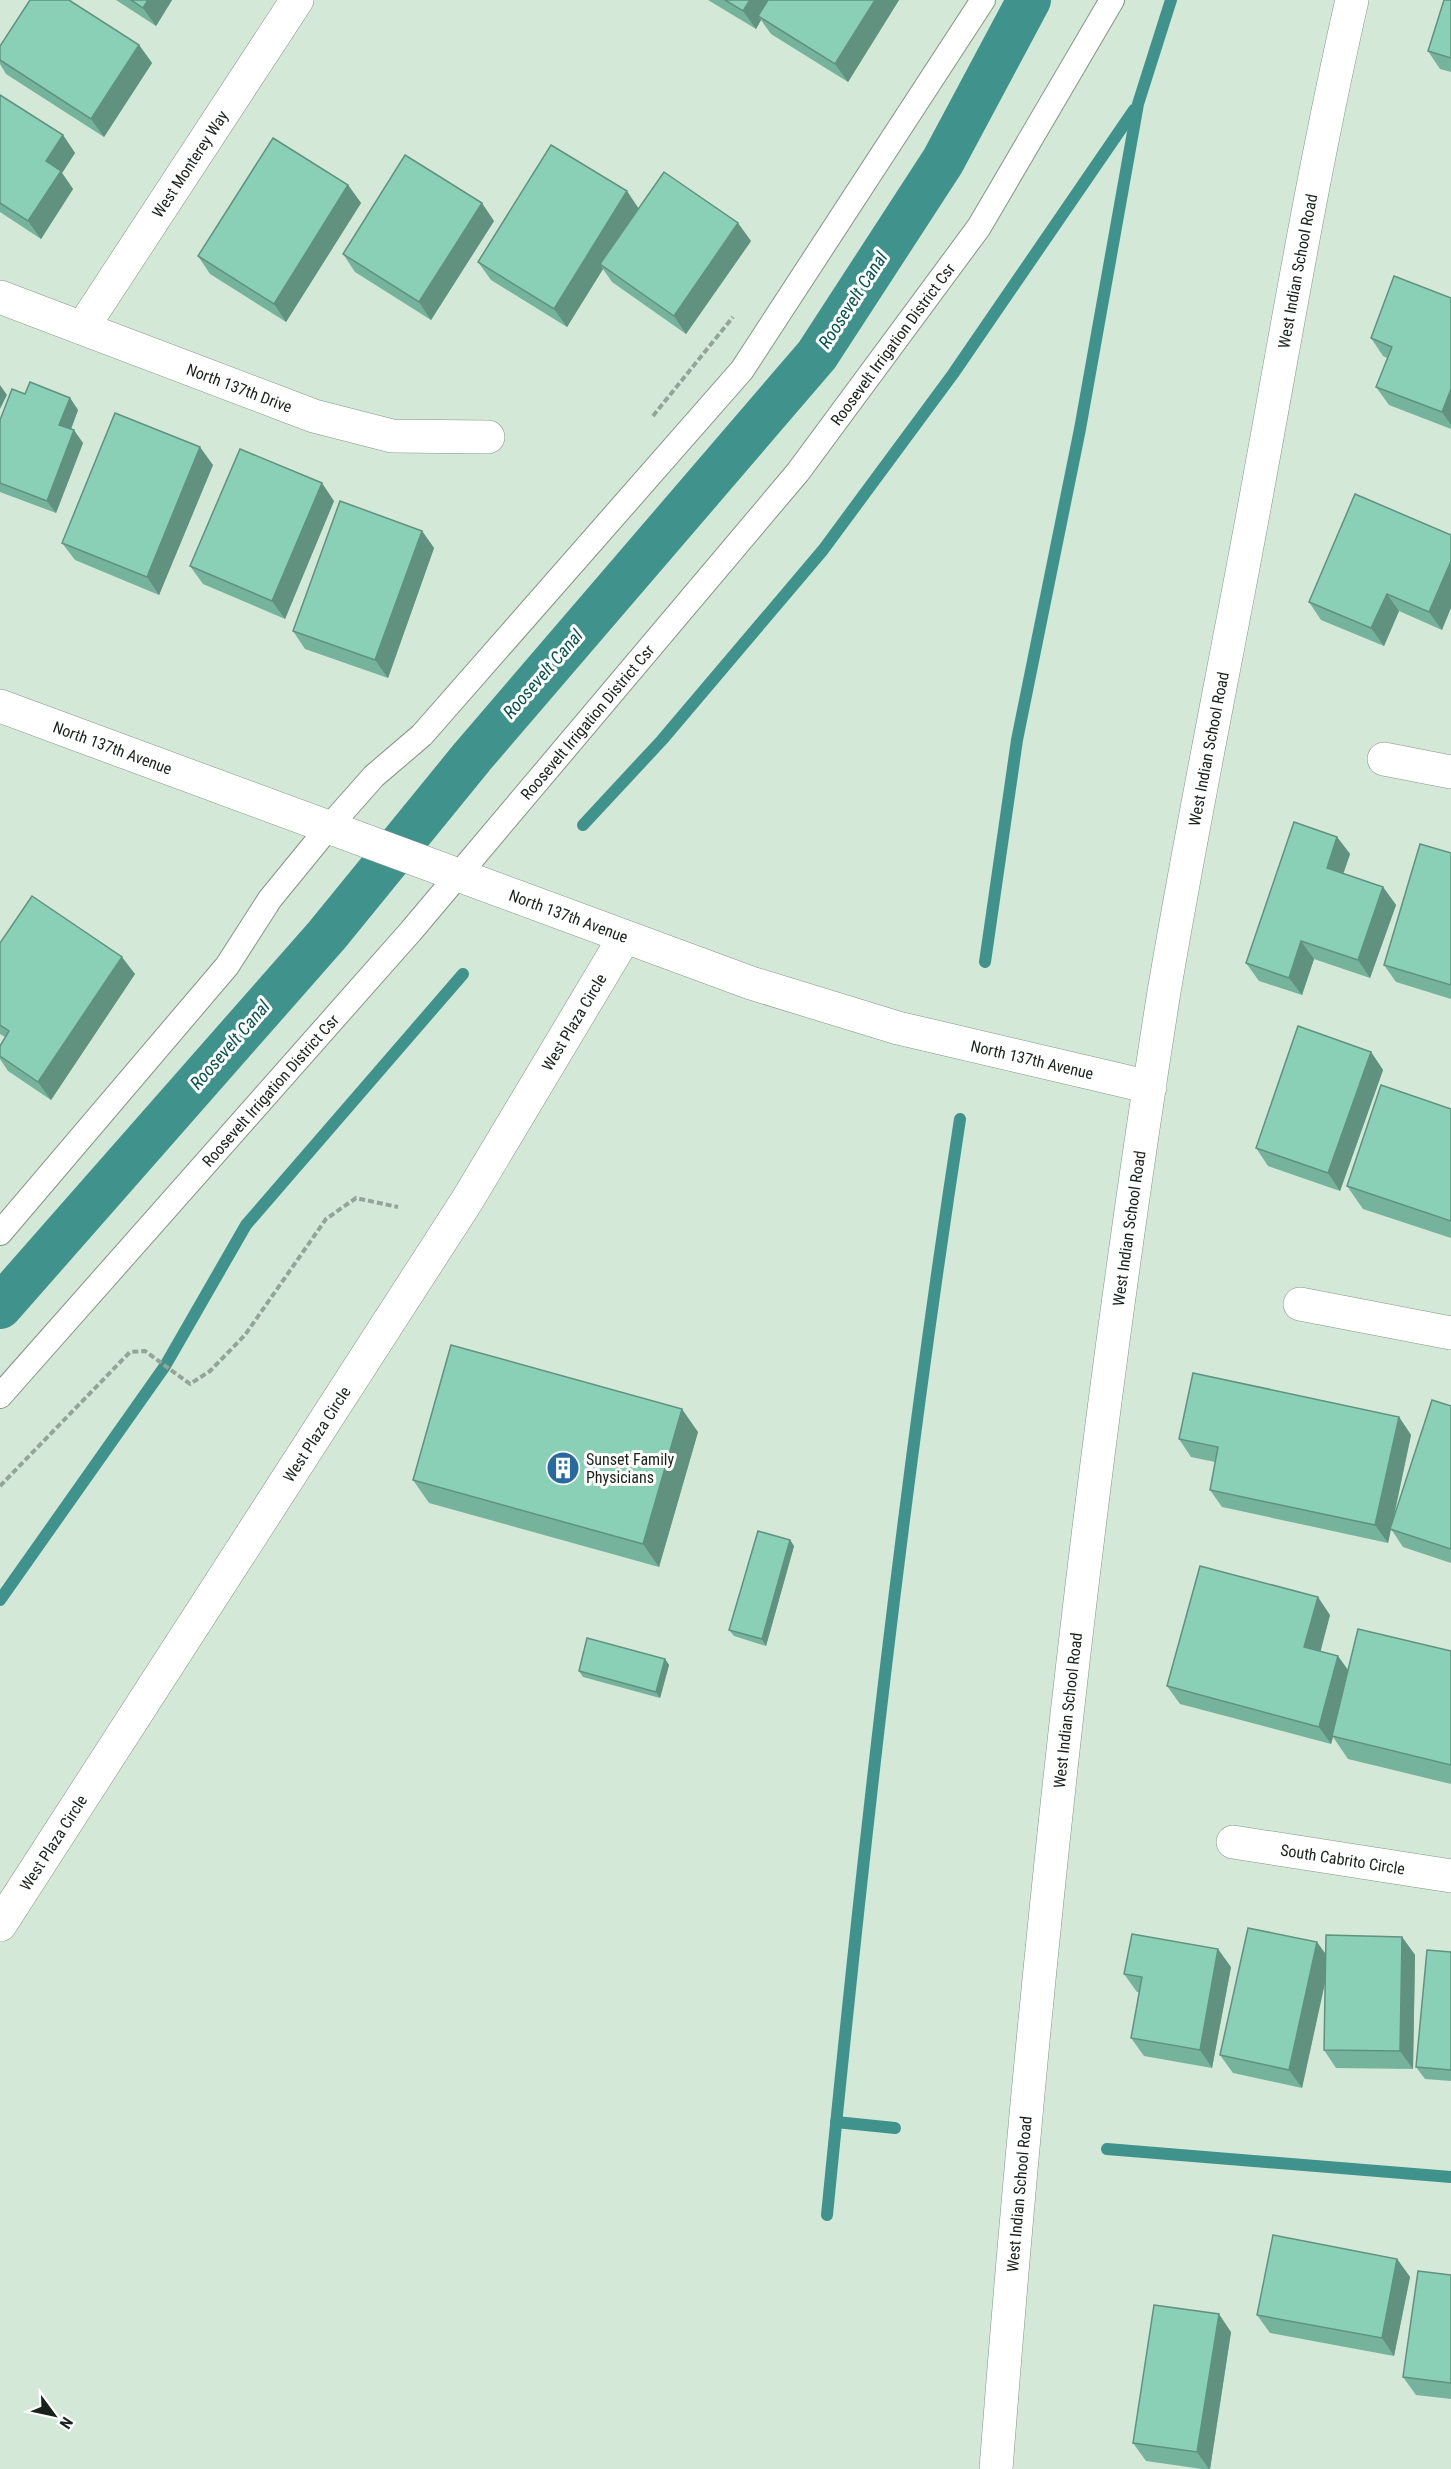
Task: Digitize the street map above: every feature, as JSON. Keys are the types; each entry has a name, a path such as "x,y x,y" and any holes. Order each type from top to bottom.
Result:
{"street":[{"name":"West Monterey Way","path":"83,327 297,0"},
{"name":"West Indian School Road","path":"996,2469 1023,2140 1075,1635 1150,1087 1189,850 1306,222 1352,0"},
{"name":"North 137th Drive","path":"0,297 314,416 392,436 488,437"},
{"name":"North 137th Avenue","path":"0,706 751,983 898,1028 1150,1087"},
{"path":"1384,759 1451,772"},
{"name":"West Plaza Circle","path":"0,1925 468,1199 624,938"},
{"path":"1300,1304 1451,1333"},
{"name":"South Cabrito Circle","path":"1233,1842 1451,1876"}],"lane":[{"path":"0,1233 227,966 270,899 337,831 374,776 422,735 742,370 983,0"},
{"name":"Roosevelt Irrigation District Csr","path":"0,1396 443,870 798,472 979,227 1112,0"}],"path":[{"path":"651,419 739,310"},
{"path":"0,1486 130,1352 145,1351 190,1384 210,1371 245,1335 326,1219 356,1198 398,1207"}],"building":[{"path":"30,0 69,0 139,45 91,119 0,60 0,46"},
{"path":"131,0 148,0 143,8"},
{"path":"725,0 750,0 743,11"},
{"path":"768,0 875,0 835,64 758,16"},
{"path":"1444,0 1451,0 1451,58 1428,51"},
{"path":"0,95 63,135 46,161 61,171 28,221 0,203"},
{"path":"273,138 348,185 274,304 198,256"},
{"path":"551,145 627,191 554,309 478,262"},
{"path":"405,155 482,203 419,302 343,254"},
{"path":"664,172 738,223 674,316 600,264"},
{"path":"1394,276 1451,298 1451,389 1442,412 1376,387 1392,347 1371,338"},
{"path":"30,382 70,398 59,425 74,430 47,501 0,483 0,420 12,389 25,394"},
{"path":"115,413 200,447 147,577 62,543"},
{"path":"240,449 322,483 272,601 190,566"},
{"path":"1355,494 1451,535 1451,561 1429,612 1387,594 1371,628 1309,602"},
{"path":"340,501 422,531 375,660 293,631"},
{"path":"1294,822 1337,837 1327,868 1383,887 1358,960 1301,941 1289,978 1246,963"},
{"path":"1420,844 1451,853 1451,985 1384,965"},
{"path":"32,896 122,957 38,1082 0,1056 0,1046 9,1031 0,1025 0,943"},
{"path":"1298,1026 1371,1052 1328,1173 1256,1148"},
{"path":"1381,1085 1451,1109 1451,1221 1347,1186"},
{"name":"Sunset Family Physicians","path":"451,1345 682,1409 643,1544 413,1480"},
{"path":"1193,1373 1399,1417 1375,1525 1210,1490 1218,1447 1179,1439"},
{"path":"1432,1400 1451,1406 1451,1549 1390,1529"},
{"path":"758,1531 790,1540 762,1639 729,1630"},
{"path":"1200,1566 1318,1597 1304,1647 1338,1656 1319,1727 1167,1686"},
{"path":"1358,1629 1451,1651 1451,1765 1332,1736"},
{"path":"587,1638 665,1659 656,1692 579,1671"},
{"path":"1248,1928 1317,1942 1289,2070 1220,2055"},
{"path":"1132,1934 1218,1949 1200,2050 1131,2038 1142,1977 1124,1974"},
{"path":"1326,1935 1402,1937 1400,2051 1324,2050"},
{"path":"1427,1950 1451,1952 1451,2070 1416,2067"},
{"path":"1273,2235 1397,2259 1382,2338 1257,2315"},
{"path":"1418,2271 1451,2275 1451,2383 1403,2377"},
{"path":"1154,2305 1219,2314 1197,2452 1133,2443"}],"waterway":[{"name":"Roosevelt Canal","path":"0,1307 327,935 472,757 817,355 943,161 1029,0"},
{"path":"985,962 1017,740 1080,429 1138,104 1171,0"},
{"path":"583,825 662,740 823,550 953,374 1134,110"},
{"path":"0,1600 165,1366 246,1225 463,974"},
{"path":"827,2215 886,1666 921,1392 960,1119"},
{"path":"836,2122 895,2128"},
{"path":"1107,2149 1451,2177"}],"place":[{"name":"Sunset Family Physicians","path":"563,1468"}]}
